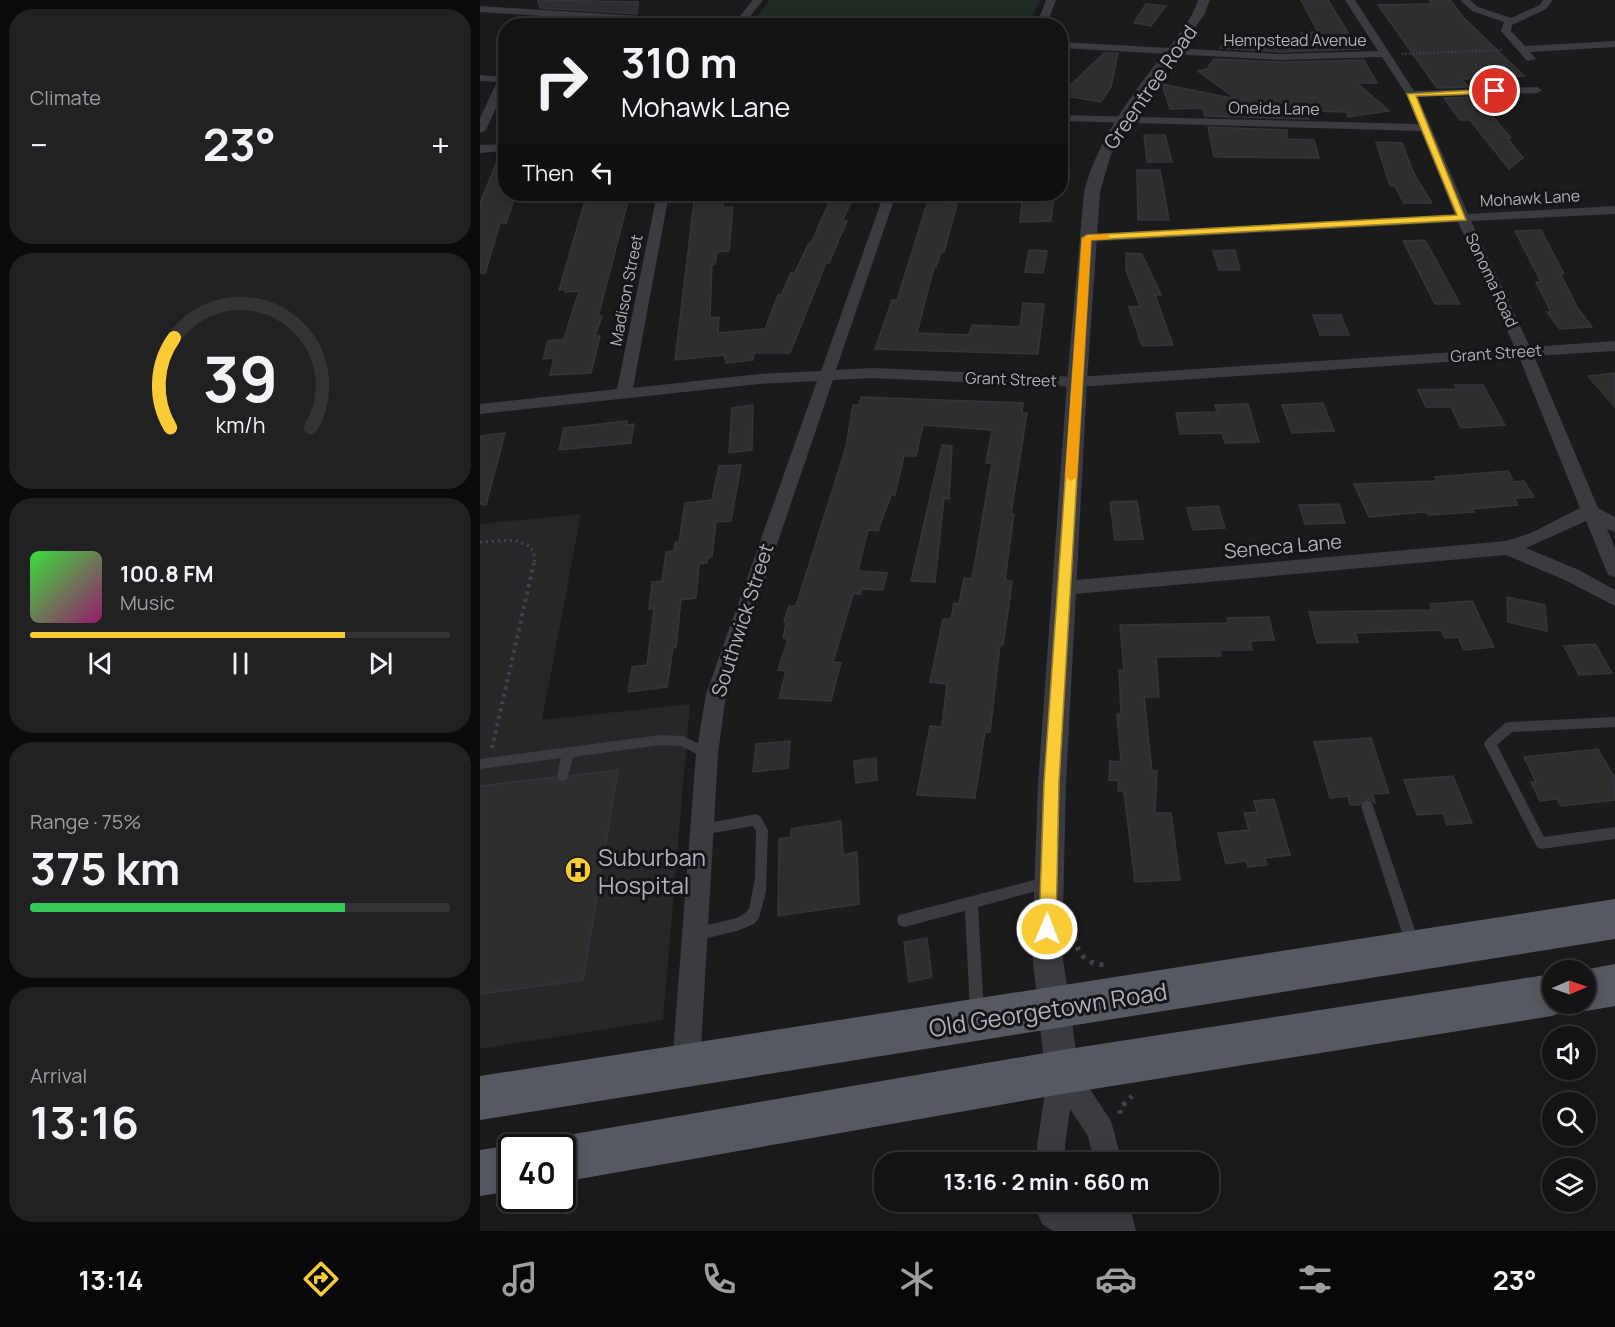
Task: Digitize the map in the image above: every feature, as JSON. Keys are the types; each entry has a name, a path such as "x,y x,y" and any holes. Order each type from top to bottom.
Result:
{"main road":[{"name":"Old Georgetown Road","path":"480,1098 1615,920"},
{"path":"1596,988 1615,985"},
{"path":"576,1157 1062,1072 1542,997"},
{"path":"480,1173 498,1170"}],"street":[{"path":"480,8 500,0"},
{"path":"744,18 758,0"},
{"path":"1044,18 1052,0"},
{"name":"Greentree Road","path":"1062,1072 1047,952 1048,882 1077,382 1087,238 1095,176 1106,148 1121,121 1197,20 1204,0"},
{"name":"Sonoma Road","path":"1350,0 1411,94 1463,218 1524,351 1615,570"},
{"path":"1465,0 1475,9 1510,21 1544,7 1548,0"},
{"path":"480,8 632,18"},
{"path":"1510,21 1506,31 1531,59"},
{"path":"1521,49 1615,44"},
{"name":"Hempstead Avenue","path":"1068,46 1280,57 1385,54"},
{"path":"480,78 498,80"},
{"path":"1411,94 1537,90"},
{"path":"480,130 498,92"},
{"name":"Oneida Lane","path":"1068,118 1426,128"},
{"path":"480,149 498,148"},
{"name":"Madison Street","path":"624,393 662,201"},
{"name":"Southwick Street","path":"686,1065 707,754 716,694 888,201"},
{"name":"Mohawk Lane","path":"1087,238 1615,210"},
{"name":"Grant Street","path":"480,409 759,379 872,373 1077,382 1615,346"},
{"path":"1589,511 1615,525"},
{"name":"Seneca Lane","path":"1064,588 1507,548 1545,534 1589,511"},
{"name":"Seneca Lane","path":"1507,548 1572,575 1615,600"},
{"path":"1051,1152 1062,1072"},
{"path":"1062,1072 1101,1131 1106,1152"},
{"path":"1053,1216 1068,1225 1081,1225 1105,1214 1117,1212"}],"lane":[{"path":"1615,722 1509,727 1490,744 1541,843 1615,833"},
{"path":"484,763 661,740 683,741 707,754"},
{"path":"563,776 568,752"},
{"path":"1367,807 1415,951"},
{"path":"695,934 747,921 756,914 759,899 762,830 756,820 702,829"},
{"path":"904,920 1048,882"},
{"path":"971,902 977,1020"}],"path":[{"path":"1385,54 1521,49"},
{"path":"480,542 515,540 531,547 535,558 484,763"},
{"path":"1123,1126 1120,1108 1132,1096"}],"shaded area":[{"path":"769,0 1040,0 1032,18 756,18"},
{"name":"Suburban Hospital","path":"581,514 542,720 690,704 663,1020 480,1049 480,524"}],"building":[{"path":"538,0 638,2 637,14 540,8"},
{"path":"1301,0 1328,0 1358,49 1280,52 1220,48 1226,37 1303,36 1301,33 1318,32"},
{"path":"1429,0 1450,0 1464,18 1524,76 1462,79 1468,87 1437,88 1378,5 1432,4"},
{"path":"1146,4 1166,6 1151,26 1134,23"},
{"path":"1104,53 1118,53 1111,87 1101,102 1068,96 1068,87"},
{"path":"1214,59 1280,62 1364,60 1377,83 1357,83 1389,111 1348,117 1347,112 1307,111 1309,119 1205,116 1203,108 1170,109 1162,84 1236,99 1198,71 1207,69"},
{"path":"1476,97 1511,138 1507,138 1523,158 1509,169 1470,120 1460,120 1444,98"},
{"path":"1208,127 1287,130 1287,139 1314,140 1319,158 1214,157"},
{"path":"1144,135 1165,135 1172,162 1147,162"},
{"path":"1376,142 1402,143 1414,174 1432,203 1404,203 1395,186 1390,186"},
{"path":"498,159 498,201 514,201 506,223 500,223 485,274 480,273 480,203"},
{"path":"1137,170 1160,170 1169,220 1138,220"},
{"path":"585,201 628,201 598,317 602,316 595,336 600,336 591,373 550,375 554,358 543,359 548,341 564,339 579,291 559,290"},
{"path":"694,201 724,201 722,207 733,207 729,251 717,252 715,264 712,265 710,318 719,317 718,333 765,329 778,295 781,295 791,273 794,274 830,201 851,203 842,221 847,221 829,263 826,263 790,353 754,353 753,360 726,363 724,355 675,360"},
{"path":"928,201 957,204 944,252 941,252 936,267 934,267 917,333 969,335 972,325 1020,327 1023,303 1044,304 1038,354 875,349 892,300 897,300"},
{"path":"1022,201 1053,201 1051,221 1020,222"},
{"path":"1541,230 1564,274 1560,273 1577,307 1592,327 1560,329 1547,312 1551,312 1536,282 1541,282 1515,231"},
{"path":"1425,240 1460,304 1435,304 1403,241"},
{"path":"1029,250 1047,251 1043,273 1025,272"},
{"path":"1235,250 1240,270 1219,270 1213,251"},
{"path":"1126,253 1142,254 1161,295 1155,295 1173,345 1142,346 1129,307 1140,306 1126,270"},
{"path":"1313,315 1341,315 1349,335 1320,335"},
{"path":"1615,373 1615,407 1588,376"},
{"path":"1455,385 1483,385 1505,425 1461,428 1451,407 1426,407 1418,390 1457,389"},
{"path":"861,397 1023,403 1022,413 1027,413 1011,514 1014,514 1005,580 1012,581 1009,605 1003,645 1000,645 990,732 985,732 975,798 917,795 930,726 942,727 947,684 930,682 943,619 951,619 954,603 959,604 964,578 972,579 992,463 986,463 992,430 923,425 916,456 904,456 895,495 891,495 878,531 868,530 858,571 887,573 883,590 862,589 861,594 853,594 833,662 841,663 831,701 779,698 786,671 778,670 788,639 783,638 786,623 784,622 789,606 796,606 846,447 853,405 859,405"},
{"path":"1323,403 1334,431 1292,433 1282,405"},
{"path":"1248,404 1259,442 1225,443 1222,433 1180,434 1176,413 1217,412 1215,405"},
{"path":"753,405 752,450 729,453 732,408"},
{"path":"627,421 626,425 634,424 631,443 559,450 564,428"},
{"path":"505,433 486,505 480,504 480,436"},
{"path":"942,445 952,446 949,499 944,498 935,582 911,581"},
{"path":"741,465 731,521 716,522 712,557 708,557 707,563 699,564 696,598 681,600 676,647 673,648 667,687 628,692 632,667 647,665 654,608 649,609 652,582 662,581 666,552 674,551 675,543 679,542 685,503 712,500 719,466"},
{"path":"1508,471 1514,482 1524,481 1534,497 1514,498 1518,505 1472,509 1474,512 1429,515 1425,512 1369,517 1354,484 1437,481 1435,477"},
{"path":"1137,501 1143,539 1115,540 1110,502"},
{"path":"1339,504 1345,523 1305,524 1299,505"},
{"path":"1218,506 1225,528 1193,530 1187,508"},
{"path":"1507,597 1545,605 1547,631 1508,622"},
{"path":"1472,601 1494,647 1464,650 1458,637 1445,638 1441,630 1355,633 1358,642 1317,643 1309,612 1432,610 1430,604"},
{"path":"1269,617 1274,640 1250,641 1252,650 1220,650 1221,656 1156,657 1159,697 1144,697 1152,771 1157,771 1155,813 1171,813 1180,880 1135,882 1124,792 1118,791 1119,781 1109,780 1110,761 1121,762 1117,714 1121,713 1119,670 1124,670 1120,625 1228,623 1227,618"},
{"path":"1595,644 1612,673 1579,675 1564,646"},
{"path":"1371,738 1389,793 1373,794 1375,803 1366,798 1359,805 1350,805 1348,796 1330,798 1314,742"},
{"path":"790,741 788,768 753,772 756,744"},
{"path":"1598,749 1615,779 1615,800 1561,806 1557,799 1540,801 1531,782 1536,782 1524,757"},
{"path":"876,758 877,780 856,783 854,761"},
{"path":"618,770 583,980 480,994 480,786 555,777 564,783 569,781 570,776"},
{"path":"1453,776 1472,823 1447,825 1443,813 1417,815 1404,780"},
{"path":"1274,799 1290,855 1265,858 1267,865 1248,867 1246,861 1226,864 1218,833 1249,830 1244,813 1257,812 1254,801"},
{"path":"841,821 843,855 857,852 859,904 778,916 779,839 791,837 791,829"},
{"path":"927,938 932,977 909,982 904,942"}],"slow traffic":[{"path":"1071,477 1087,238 1105,237"}],"place":[{"name":"Suburban Hospital","path":"578,870"}],"route":[{"path":"1047,929 1052,783 1087,238 1463,218 1411,94 1495,91"}]}
